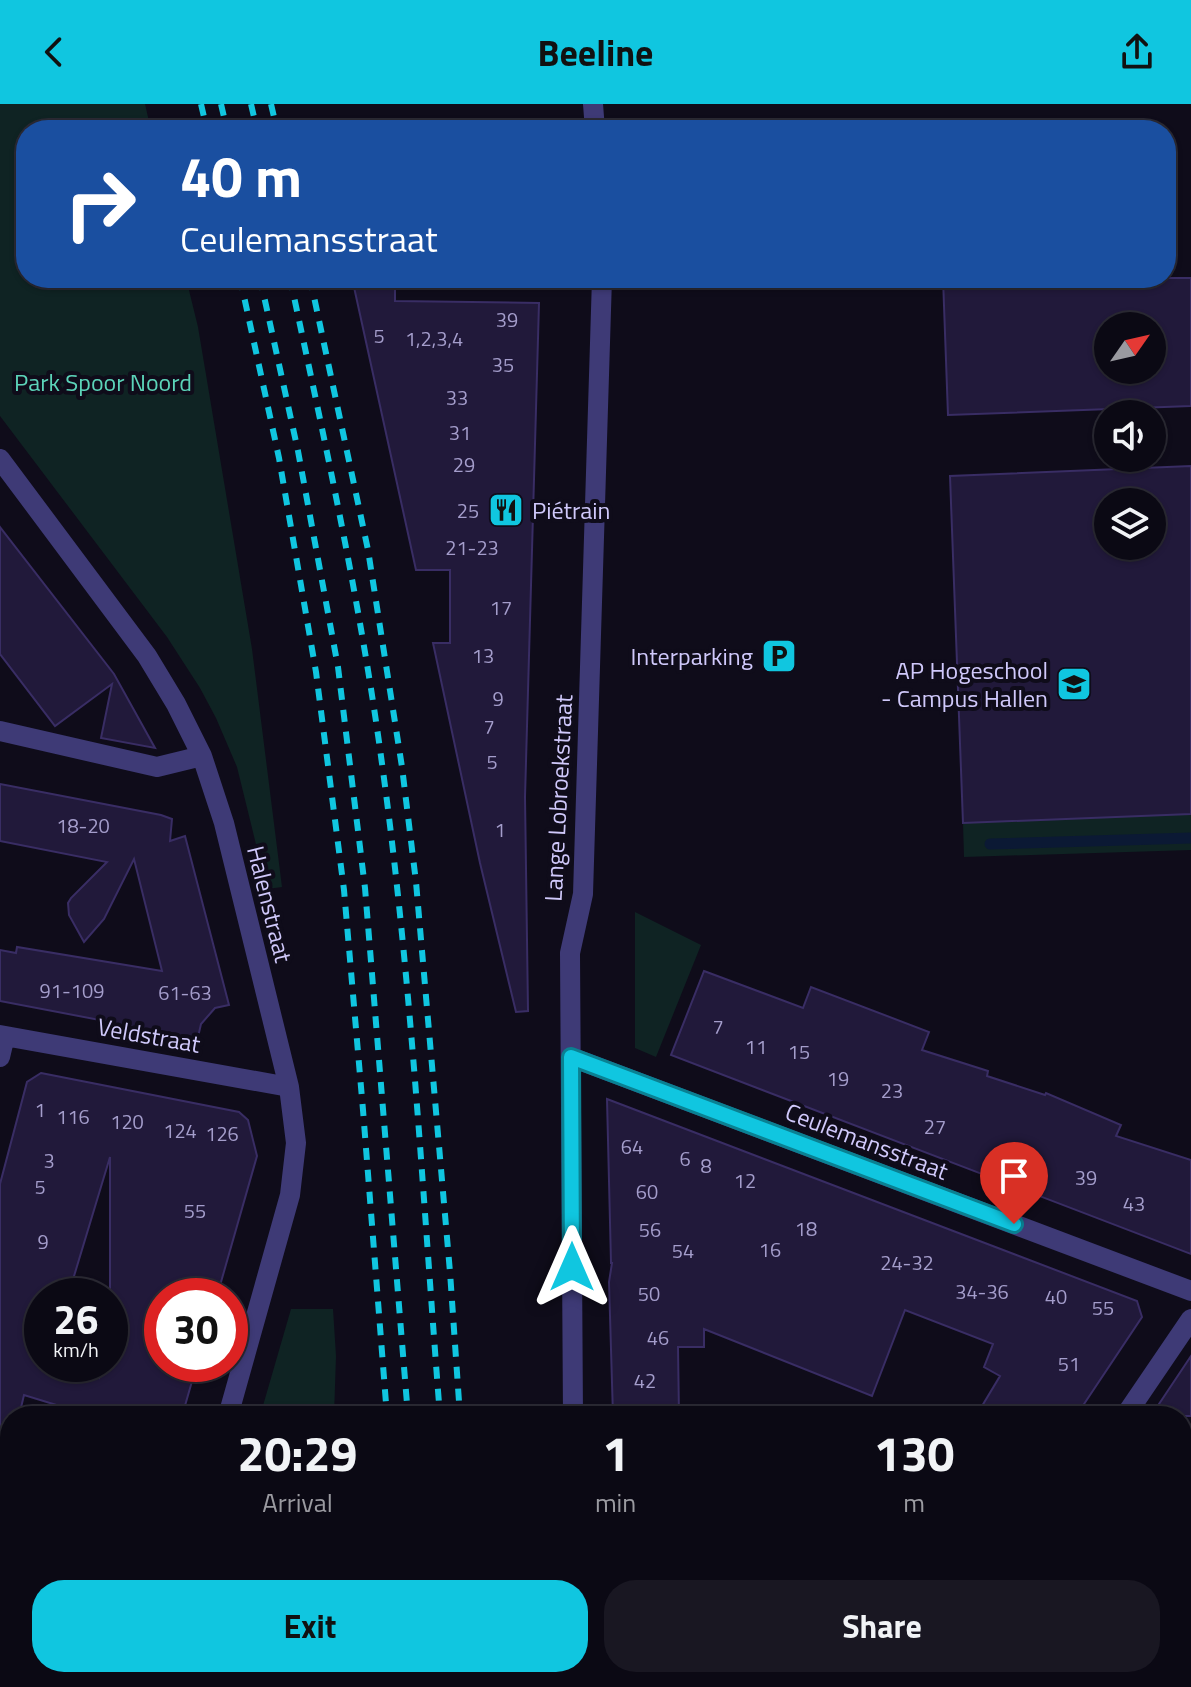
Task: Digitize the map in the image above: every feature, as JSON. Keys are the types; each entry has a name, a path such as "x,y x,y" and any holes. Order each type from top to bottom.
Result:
{"street":[{"name":"Lange Lobroekstraat","path":"573,1406 570,953 583,894 602,288"},
{"name":"Halenstraat","path":"0,459 147,656 202,756 224,823 289,1087 296,1143 290,1195 231,1406"},
{"path":"0,731 157,767 202,756"},
{"path":"0,1057 3,1035"},
{"name":"Veldstraat","path":"3,1035 289,1087"},
{"name":"Ceulemansstraat","path":"571,1057 1191,1291"},
{"path":"1132,1406 1191,1319"}],"green space":[{"name":"Park Spoor Noord","path":"0,104 145,104 149,120 16,120 16,288 188,288 198,327 252,649 282,887 267,889 237,767 200,688 167,637 0,416"},
{"path":"1191,814 1191,850 964,857 963,823"},
{"path":"635,912 701,945 656,1057 635,1048"},
{"path":"291,1309 333,1309 334,1406 263,1406"}],"building":[{"path":"1176,278 1191,278 1191,406 1166,407 1166,400 1094,400 1094,410 948,415 943,288 1176,288"},
{"path":"354,288 395,288 395,301 539,303 525,797 528,1011 516,1012 480,863 433,643 450,643 450,570 416,570"},
{"name":"AP Hogeschool - Campus Hallen","path":"1191,466 1191,814 963,823 950,476 1094,470 1166,472 1166,467"},
{"path":"0,527 114,674 155,748 101,738 112,684 55,726 0,654"},
{"path":"0,784 172,819 170,841 185,836 229,1005 215,1008 201,1024 198,1037 0,1001 0,950 16,953 17,947 162,971 134,859 104,919 84,942 69,915 68,903 107,862 0,841"},
{"path":"704,971 803,1008 811,987 929,1032 922,1050 988,1071 987,1076 1046,1093 1121,1125 1116,1136 1191,1160 1191,1254 671,1055"},
{"path":"41,1073 239,1112 248,1120 257,1156 222,1278 144,1278 144,1382 192,1382 185,1406 60,1406 24,1395 21,1406 0,1406 0,1184 27,1082","holes":["110,1157 110,1278 128,1278 128,1382 24,1382 24,1278 73,1278"]},
{"path":"607,1099 1137,1301 1142,1317 1083,1406 982,1406 1000,1376 984,1367 993,1344 905,1310 872,1396 704,1329 704,1347 678,1347 679,1406 613,1406"},
{"path":"1191,1356 1191,1406 1158,1406"}],"waterway":[{"path":"990,844 1191,838"}],"railway":[{"path":"201,104 205,120"},
{"path":"221,104 225,120"},
{"path":"251,104 255,120"},
{"path":"271,104 275,120"},
{"path":"242,288 279,458 316,672 344,890 386,1406"},
{"path":"262,288 298,451 338,667 365,888 407,1406"},
{"path":"292,288 353,585 383,771 409,1012 439,1406"},
{"path":"312,288 368,550 402,767 416,882 459,1406"}],"place":[{"name":"Piétrain","path":"506,510"},
{"name":"Interparking","path":"779,656"},
{"name":"AP Hogeschool - Campus Hallen","path":"1074,684"}],"route":[{"path":"572,1267 571,1057 1014,1224"}]}
